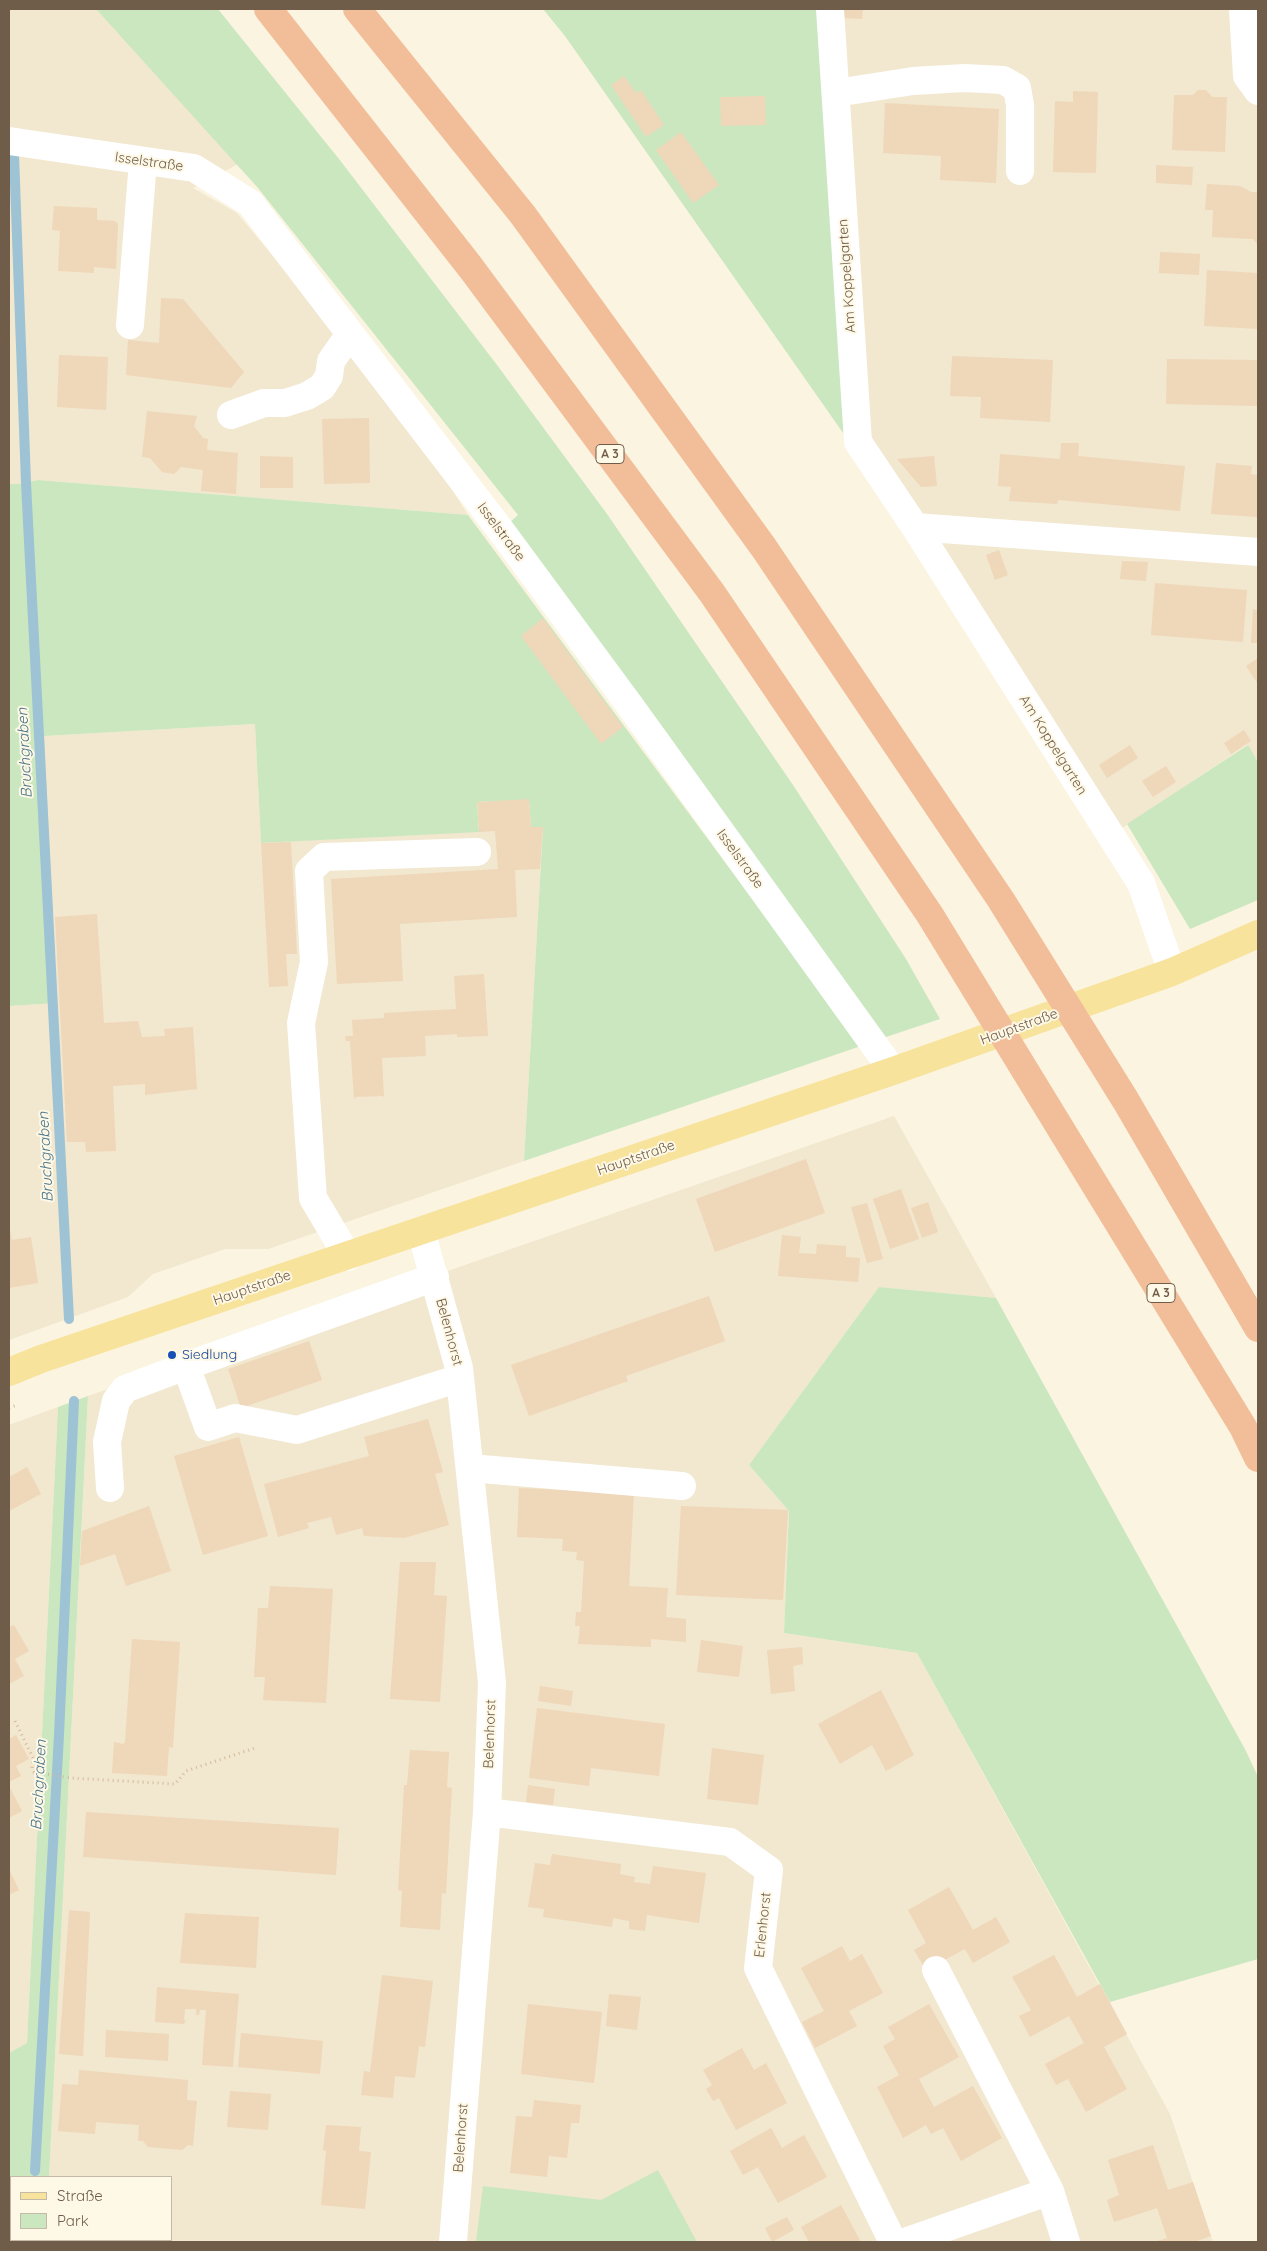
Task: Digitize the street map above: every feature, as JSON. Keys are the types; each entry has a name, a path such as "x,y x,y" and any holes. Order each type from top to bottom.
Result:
{"highway":[{"name":"A 3","path":"268,9 471,268 712,593 930,915 1062,1128 1242,1427 1258,1458"},
{"path":"356,9 523,214 764,548 1002,900 1126,1101 1258,1328"}],"main road":[{"name":"Hauptstraße","path":"9,1372 41,1359 893,1072 1172,972 1258,934"}],"street":[{"name":"Am Koppelgarten","path":"830,9 858,442 915,527 1141,883 1172,972"},
{"path":"1248,10 1246,76 1258,92"},
{"path":"836,93 913,81 965,78 1003,80 1017,88 1020,106 1020,171"},
{"name":"Isselstraße","path":"9,141 194,168 250,203 499,528 631,707 893,1072"},
{"path":"130,325 143,161"},
{"path":"231,415 264,403 285,403 307,396 322,387 329,376 331,361 350,334"},
{"path":"915,527 1258,552"},
{"path":"348,1257 313,1198 301,1023 314,962 308,872 324,857 477,852"},
{"name":"Belenhorst","path":"421,1231 460,1378 492,1683 487,1812 453,2242"},
{"path":"110,1488 107,1442 116,1401 125,1389 434,1277"},
{"path":"186,1366 208,1427 235,1418 297,1430 460,1378"},
{"path":"470,1468 682,1486"},
{"name":"Erlenhorst","path":"487,1812 730,1842 769,1870 758,1968 894,2242"},
{"path":"936,1970 1050,2191 1066,2242"},
{"path":"905,2242 1050,2191"}],"path":[{"path":"15,1721 33,1758 32,1769 34,1772 72,1778 174,1784 186,1771 255,1748"}],"shaded area":[{"path":"9,9 96,9 238,164 193,188 237,213 401,409 468,515 38,480 9,484"},
{"path":"822,9 1258,9 1258,762 1247,745 1104,840 848,440"},
{"path":"255,724 261,843 543,827 524,1161 268,1249 225,1249 153,1274 128,1297 9,1340 9,1006 57,1003 43,736"},
{"path":"894,1116 996,1298 879,1287 749,1465 789,1511 784,1633 917,1653 1170,2114 1213,2242 35,2242 172,2241 172,2176 49,2176 88,1396"},
{"path":"58,1407 27,2043 9,2053 9,1425"}],"green space":[{"path":"96,9 218,9 339,159 497,365 607,514 793,785 906,959 940,1019 883,1038 666,732 509,523 518,515 258,188"},
{"path":"543,9 822,9 848,440 565,36"},
{"path":"38,480 468,515 861,1046 524,1161 543,827 531,827 529,800 477,802 479,832 261,843 255,724 44,736 57,1003 9,1006 9,484"},
{"path":"1248,745 1258,762 1258,900 1190,929 1127,824"},
{"path":"879,1287 996,1298 1246,1751 1258,1777 1258,1959 1110,2002 917,1653 784,1633 789,1511 749,1465"},
{"path":"88,1396 49,2176 10,2176 10,2182 9,2053 27,2043 58,1407"},
{"path":"658,2170 697,2242 476,2242 483,2186 601,2200"}],"building":[{"path":"844,9 863,9 862,19 844,18"},
{"path":"624,76 636,93 641,90 664,125 646,137 611,85"},
{"path":"1198,90 1206,90 1212,97 1227,97 1225,152 1172,150 1174,95 1193,95"},
{"path":"1073,91 1098,92 1096,173 1053,172 1055,101 1073,102"},
{"path":"765,96 766,125 721,126 720,97"},
{"path":"885,103 999,109 996,183 940,180 941,156 883,153"},
{"path":"681,132 719,185 693,203 656,150"},
{"path":"1156,165 1193,167 1192,185 1156,183"},
{"path":"1207,184 1240,186 1251,192 1258,192 1258,245 1253,239 1212,237 1213,210 1205,210"},
{"path":"54,206 97,208 97,220 115,221 118,224 116,269 94,267 94,273 58,271 60,231 52,230"},
{"path":"1160,252 1200,254 1199,275 1159,273"},
{"path":"1207,270 1258,273 1258,329 1204,326"},
{"path":"161,298 183,299 244,372 231,388 126,375 128,340 159,343"},
{"path":"59,355 108,357 106,410 57,407"},
{"path":"952,356 1053,360 1050,422 980,418 981,397 950,396"},
{"path":"1167,359 1258,360 1258,406 1166,404"},
{"path":"147,411 197,416 194,426 203,438 208,439 207,450 238,453 236,494 201,491 203,470 181,467 174,474 162,472 150,458 142,457"},
{"path":"369,418 370,483 324,484 322,419"},
{"path":"1061,443 1079,443 1078,456 1185,466 1180,511 1058,500 1057,504 1009,501 1011,487 998,486 1000,454 1060,459"},
{"path":"260,456 293,457 293,488 260,488"},
{"path":"934,456 937,486 921,487 897,459"},
{"path":"1216,463 1252,466 1251,474 1258,475 1258,517 1211,514"},
{"path":"999,550 1008,575 995,580 986,555"},
{"path":"1122,561 1148,562 1146,581 1120,579"},
{"path":"1155,583 1247,590 1243,642 1151,635"},
{"path":"1253,609 1258,610 1258,643 1251,643"},
{"path":"543,618 623,727 601,744 521,636"},
{"path":"1258,658 1258,684 1246,666"},
{"path":"1244,730 1251,741 1231,754 1224,743"},
{"path":"1130,745 1138,758 1107,778 1099,765"},
{"path":"1166,766 1176,782 1153,797 1142,781"},
{"path":"529,799 531,827 543,827 540,869 515,870 517,917 400,924 403,981 337,984 331,879 498,869 495,831 479,832 477,802"},
{"path":"291,842 297,954 286,954 288,986 269,987 261,843"},
{"path":"97,914 104,1023 138,1021 142,1037 165,1036 164,1029 193,1027 197,1089 145,1095 145,1084 113,1086 116,1151 86,1152 85,1142 67,1142 55,917"},
{"path":"484,974 488,1036 457,1037 457,1034 425,1036 426,1056 382,1058 384,1097 356,1097 354,1099 350,1041 346,1041 345,1036 353,1036 352,1020 384,1018 384,1013 456,1009 454,976"},
{"path":"806,1159 825,1213 715,1252 696,1199"},
{"path":"901,1189 919,1239 890,1249 873,1199"},
{"path":"928,1202 938,1232 922,1238 911,1208"},
{"path":"867,1203 883,1259 867,1263 851,1207"},
{"path":"9,1226 12,1240 31,1237 38,1283 9,1288"},
{"path":"782,1235 801,1237 799,1253 816,1254 817,1244 846,1246 846,1257 860,1258 858,1282 778,1276"},
{"path":"709,1296 725,1341 626,1376 628,1381 529,1416 511,1365"},
{"path":"309,1341 322,1380 241,1408 228,1369"},
{"path":"428,1419 443,1472 435,1474 449,1525 404,1538 364,1536 362,1528 336,1535 331,1517 307,1523 309,1528 278,1537 264,1484 369,1456 364,1437"},
{"path":"239,1437 268,1536 203,1555 174,1456"},
{"path":"27,1467 41,1494 9,1511 9,1477"},
{"path":"519,1488 634,1493 629,1586 668,1588 666,1617 686,1619 686,1642 651,1639 651,1647 578,1644 580,1626 575,1626 576,1612 581,1612 584,1561 576,1560 577,1552 562,1551 563,1539 517,1537"},
{"path":"149,1506 171,1571 126,1586 115,1554 80,1566 82,1531"},
{"path":"681,1506 788,1510 783,1600 676,1595"},
{"path":"400,1562 436,1562 434,1595 447,1596 440,1702 390,1699"},
{"path":"270,1586 333,1589 326,1703 263,1700 265,1677 254,1677 258,1608 268,1608"},
{"path":"14,1625 29,1651 15,1659 24,1676 9,1684 9,1627"},
{"path":"132,1639 180,1642 173,1748 169,1747 167,1776 112,1773 114,1742 123,1744 125,1742"},
{"path":"701,1640 743,1646 739,1677 697,1672"},
{"path":"802,1647 803,1664 793,1666 795,1691 771,1694 767,1650"},
{"path":"540,1686 573,1691 571,1706 538,1701"},
{"path":"881,1690 914,1755 886,1771 872,1745 840,1764 818,1724"},
{"path":"537,1708 665,1724 659,1776 591,1768 589,1786 529,1778"},
{"path":"16,1735 29,1759 16,1766 21,1776 9,1782 9,1739"},
{"path":"712,1748 764,1755 758,1805 707,1799"},
{"path":"410,1750 449,1752 447,1787 452,1788 446,1894 442,1893 440,1930 400,1927 402,1891 398,1890 404,1785 407,1785"},
{"path":"528,1785 555,1789 553,1805 526,1802"},
{"path":"9,1786 22,1811 9,1818"},
{"path":"86,1812 339,1828 336,1875 83,1857"},
{"path":"552,1854 621,1864 620,1874 635,1877 634,1882 650,1884 653,1866 706,1873 699,1923 647,1915 645,1931 629,1929 629,1921 613,1918 612,1927 543,1917 544,1909 528,1907 535,1863 550,1865"},
{"path":"9,1869 19,1890 9,1895"},
{"path":"949,1887 973,1930 996,1917 1010,1942 973,1963 965,1949 926,1970 914,1950 926,1943 908,1910"},
{"path":"69,1910 90,1912 83,2056 59,2054"},
{"path":"185,1913 259,1917 256,1968 180,1963"},
{"path":"842,1946 850,1961 862,1954 883,1993 849,2011 857,2026 815,2048 802,2022 824,2011 801,1968"},
{"path":"1054,1955 1077,1997 1100,1984 1127,2034 1104,2047 1127,2089 1086,2112 1068,2079 1056,2085 1045,2064 1084,2043 1069,2016 1030,2037 1019,2016 1031,2010 1012,1977"},
{"path":"382,1975 433,1981 425,2047 419,2046 415,2078 395,2076 393,2098 361,2095 364,2071 370,2072"},
{"path":"157,1987 239,1994 233,2067 202,2065 206,2010 200,2010 199,2015 196,2015 196,2009 185,2009 184,2020 186,2020 184,2024 155,2022"},
{"path":"609,1994 641,1997 637,2030 606,2026"},
{"path":"528,2004 602,2012 594,2083 521,2074"},
{"path":"929,2004 959,2057 919,2079 934,2107 973,2086 1002,2138 961,2161 943,2128 931,2134 926,2125 903,2138 877,2087 899,2075 883,2046 895,2039 888,2027"},
{"path":"106,2030 169,2034 168,2061 105,2057"},
{"path":"241,2033 323,2041 320,2074 238,2067"},
{"path":"742,2048 754,2070 766,2063 787,2103 736,2130 719,2098 713,2101 706,2089 712,2085 703,2070"},
{"path":"79,2070 188,2080 187,2100 197,2101 193,2146 188,2145 182,2150 148,2147 143,2141 138,2141 139,2125 96,2122 95,2134 58,2131 62,2084 78,2085"},
{"path":"230,2091 271,2094 268,2130 227,2127"},
{"path":"534,2100 581,2105 579,2123 571,2123 567,2158 549,2156 547,2177 510,2173 516,2116 532,2117"},
{"path":"326,2125 361,2127 359,2151 371,2152 365,2209 321,2205 326,2151 323,2150"},
{"path":"771,2128 782,2148 804,2135 827,2177 778,2203 758,2167 743,2175 730,2151"},
{"path":"1153,2145 1168,2190 1193,2182 1211,2236 1194,2242 1154,2242 1167,2238 1157,2208 1114,2222 1107,2200 1119,2195 1108,2160"},
{"path":"841,2205 861,2242 809,2242 801,2227"},
{"path":"787,2217 794,2230 772,2242 765,2228"}],"waterway":[{"name":"Bruchgraben","path":"14,155 26,483 69,1319"},
{"name":"Bruchgraben","path":"35,2171 59,1735 74,1401"}],"place":[{"name":"Siedlung","path":"172,1355"}]}
